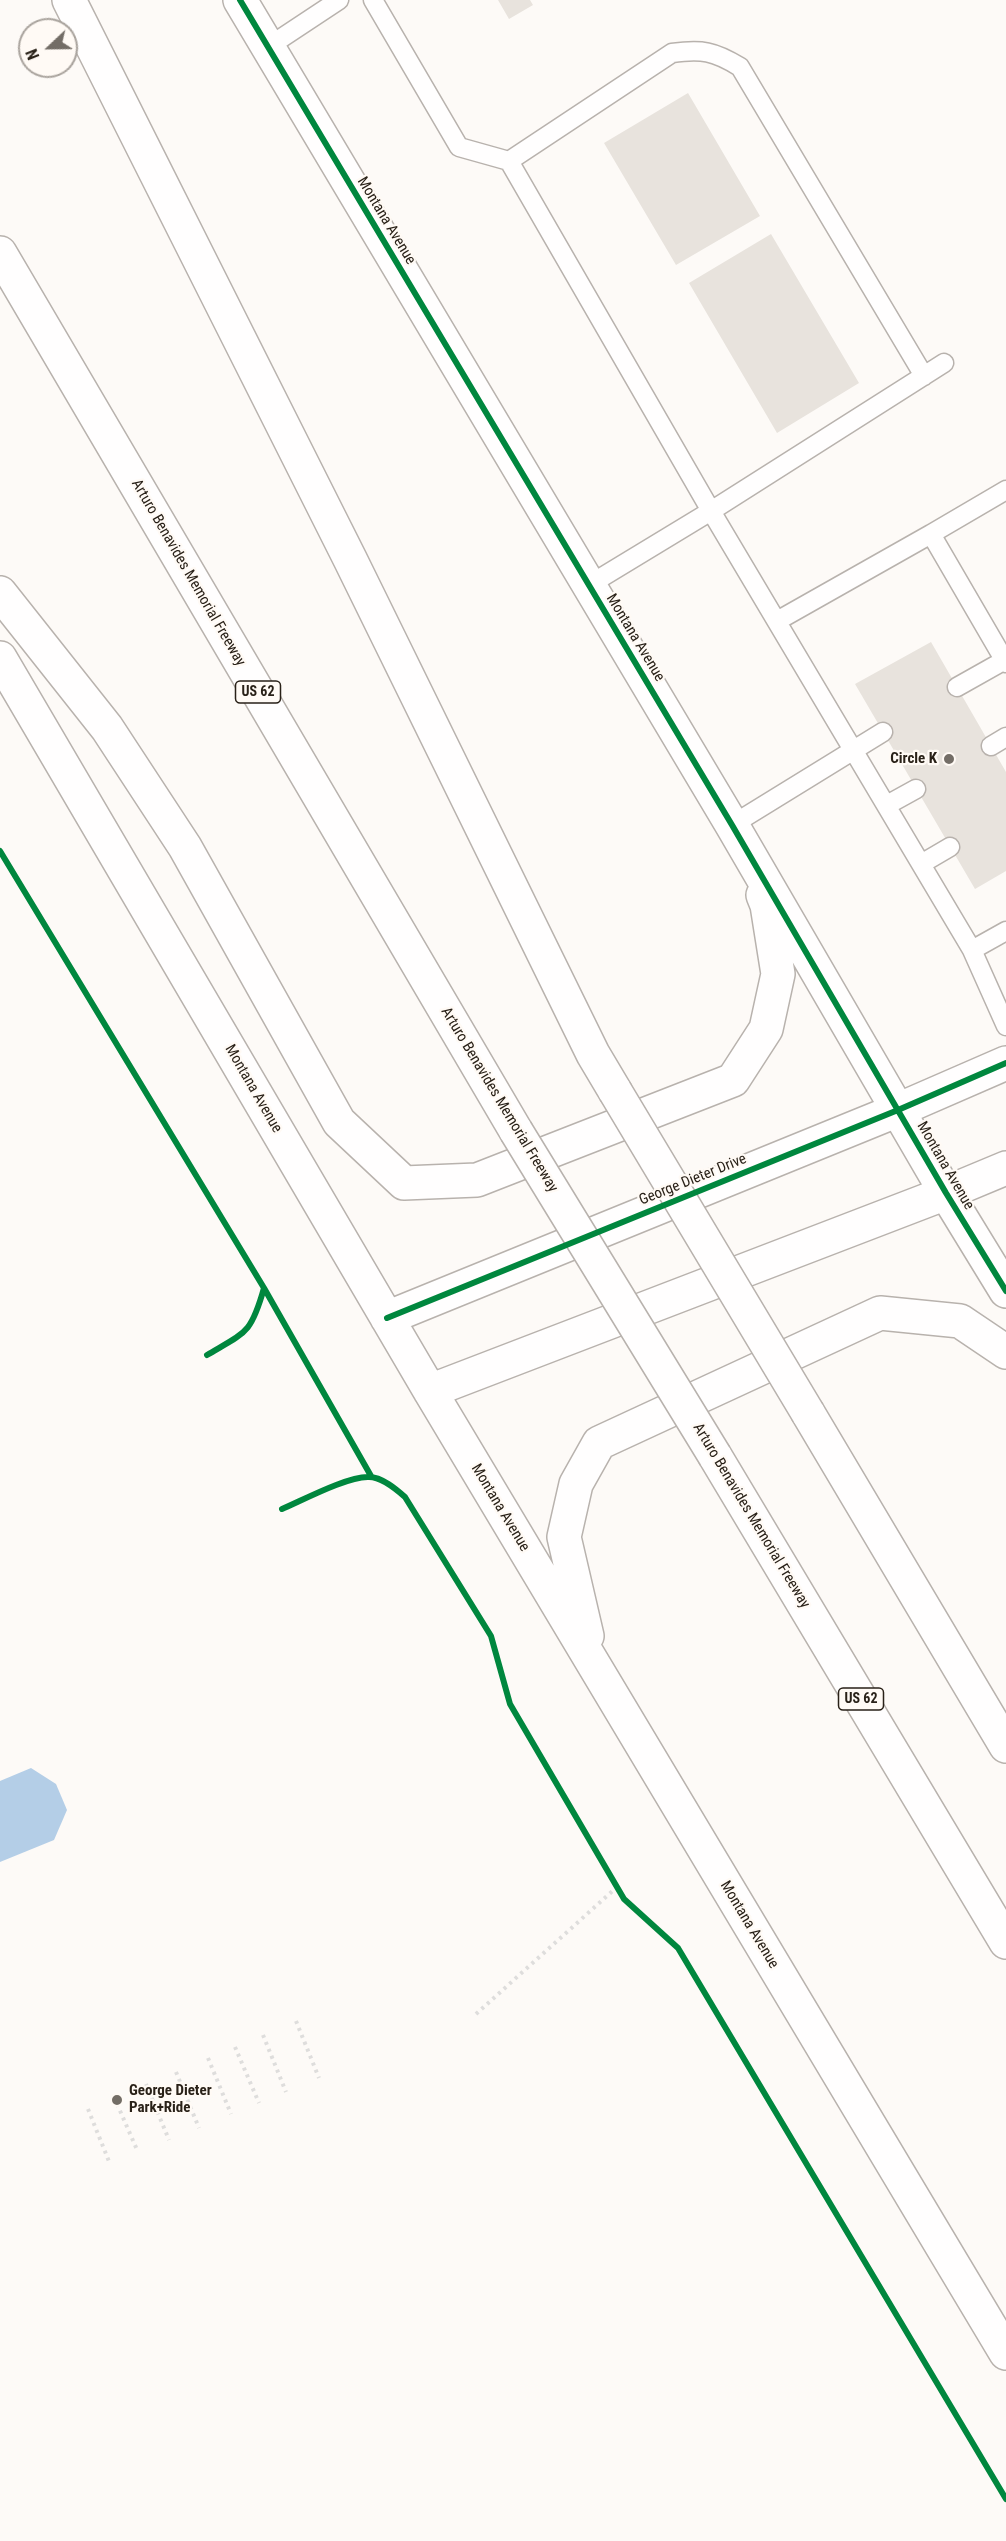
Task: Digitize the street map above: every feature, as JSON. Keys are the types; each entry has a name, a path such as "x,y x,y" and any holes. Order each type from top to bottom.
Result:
{"main road":[{"path":"69,0 350,559 593,1054 1006,1746"},
{"name":"Montana Avenue","path":"240,0 732,825 946,1193 1006,1291"},
{"name":"Arturo Benavides Memorial Freeway","path":"0,253 516,1131 715,1456 1006,1942"},
{"path":"0,593 107,728 185,847 339,1122 404,1183 477,1180 733,1080 765,1029 778,974 767,905 732,825"},
{"name":"Montana Avenue","path":"0,658 430,1391 1006,2353"},
{"name":"George Dieter Drive","path":"387,1318 898,1110 1006,1063"},
{"path":"430,1391 1006,1168"},
{"path":"594,1665 564,1537 576,1484 599,1443 880,1312 960,1321 1006,1352"}],"lane":[{"path":"268,47 339,0"},
{"path":"373,0 459,147 509,160 711,511 972,950 1006,1026"},
{"path":"509,160 672,53 696,50 719,54 740,67 924,376"},
{"path":"589,585 711,511 944,363"},
{"path":"777,621 1006,490"},
{"path":"931,534 1005,661 957,687"},
{"path":"732,825 883,732"},
{"path":"887,806 916,789"},
{"path":"921,864 950,847"},
{"path":"972,950 1006,931"}],"path":[{"path":"476,2014 619,1890 611,1877"},
{"path":"296,2021 319,2078"},
{"path":"263,2036 286,2092"},
{"path":"235,2047 259,2103"},
{"path":"208,2058 231,2115"},
{"path":"176,2072 199,2128"},
{"path":"146,2084 169,2140"},
{"path":"114,2097 138,2152"},
{"path":"88,2109 110,2164"}],"water":[{"path":"31,1768 56,1784 67,1810 54,1840 0,1862 0,1781"}],"building":[{"path":"498,0 530,0 533,5 509,19"},
{"path":"688,93 760,216 676,265 604,143"},
{"path":"771,234 859,383 777,433 689,283"},
{"name":"Circle K","path":"931,642 1006,772 1006,871 975,889 855,684"}],"cycle path":[{"path":"240,0 732,825 946,1193 1006,1291"},
{"path":"0,851 264,1288 251,1323 239,1336 207,1355"},
{"path":"387,1318 898,1110 1006,1063"},
{"path":"264,1288 371,1476"},
{"path":"282,1509 338,1484 369,1477 379,1479 405,1497 491,1636 510,1704 624,1899 678,1948 1006,2499"}],"place":[{"name":"Circle K","path":"949,759"},
{"name":"George Dieter Park+Ride","path":"117,2100"}]}
